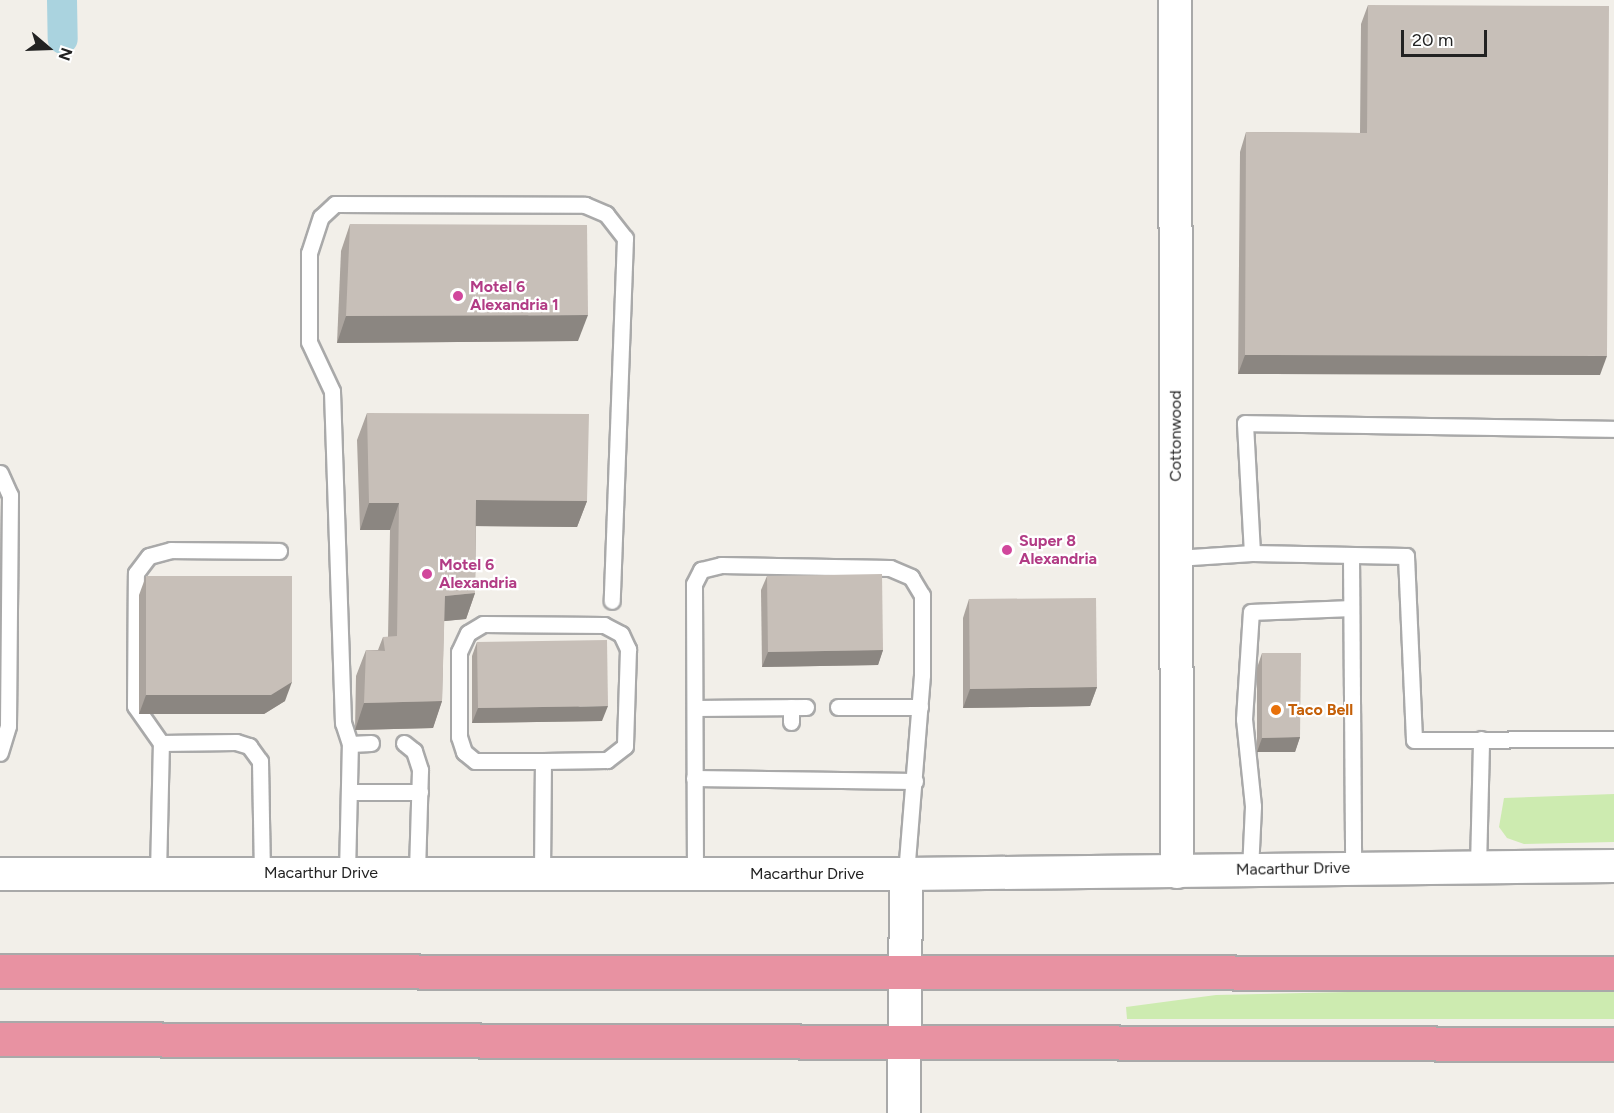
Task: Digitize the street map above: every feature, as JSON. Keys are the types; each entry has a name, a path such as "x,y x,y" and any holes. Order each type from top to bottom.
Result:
{"highway":[{"path":"1574,974 1614,968"},
{"path":"0,970 1614,974"},
{"path":"0,1039 1614,1044"}],"street":[{"name":"Cottonwood","path":"1175,0 1177,872"},
{"name":"Macarthur Drive","path":"0,874 906,874 1614,866"},
{"path":"904,1113 906,874"}],"lane":[{"path":"348,873 350,744 343,723 332,391 309,342 309,253 321,217 335,204 585,205 606,214 625,238 612,601"},
{"path":"1252,553 1245,423 1614,429"},
{"path":"0,473 10,505 8,726 0,753"},
{"path":"158,873 161,743 135,706 136,573 149,556 171,550 279,551"},
{"path":"1176,558 1252,553 1406,556 1414,740 1614,739"},
{"path":"1351,555 1353,868"},
{"path":"695,873 694,584 701,570 721,565 890,568 911,577 922,595 920,707 906,874"},
{"path":"1250,870 1253,806 1244,719 1251,612 1352,608"},
{"path":"483,624 604,625 621,634 628,649 625,746 607,760 543,761 475,761 464,752 459,737 459,652 468,633 483,624"},
{"path":"838,707 867,714 920,707"},
{"path":"694,708 753,715 796,712"},
{"path":"1478,866 1481,740"},
{"path":"161,743 249,746 260,761 262,873"},
{"path":"350,744 371,743"},
{"path":"404,743 414,751 420,792 417,873"},
{"path":"542,873 543,761"},
{"path":"752,779 753,763"},
{"path":"821,764 821,780"},
{"path":"866,764 866,780"},
{"path":"694,778 752,779 790,772 821,780 915,781"},
{"path":"349,792 420,792"}],"green space":[{"path":"1614,794 1614,842 1524,844 1507,838 1499,827 1504,798"},
{"path":"1614,986 1614,1019 1127,1019 1126,1007 1216,995"}],"building":[{"path":"1368,5 1609,6 1607,356 1245,355 1246,132 1367,133"},
{"name":"Motel 6 Alexandria 1","path":"350,224 587,225 588,315 346,316"},
{"name":"Motel 6 Alexandria","path":"367,413 589,414 587,501 476,500 475,593 445,596 442,701 364,703 366,650 385,651 383,637 397,636 399,503 369,503"},
{"path":"882,574 883,650 768,652 767,576"},
{"path":"146,576 292,576 292,682 271,695 146,695"},
{"path":"1096,598 1097,687 970,689 969,599"},
{"path":"607,640 608,706 478,708 477,642"},
{"name":"Taco Bell","path":"1262,653 1301,653 1300,737 1262,738"}],"waterway":[{"path":"62,0 63,39"}],"place":[{"name":"Motel 6 Alexandria 1","path":"458,296"},
{"name":"Super 8 Alexandria","path":"1007,550"},
{"name":"Motel 6 Alexandria","path":"427,574"},
{"name":"Taco Bell","path":"1276,710"}]}
